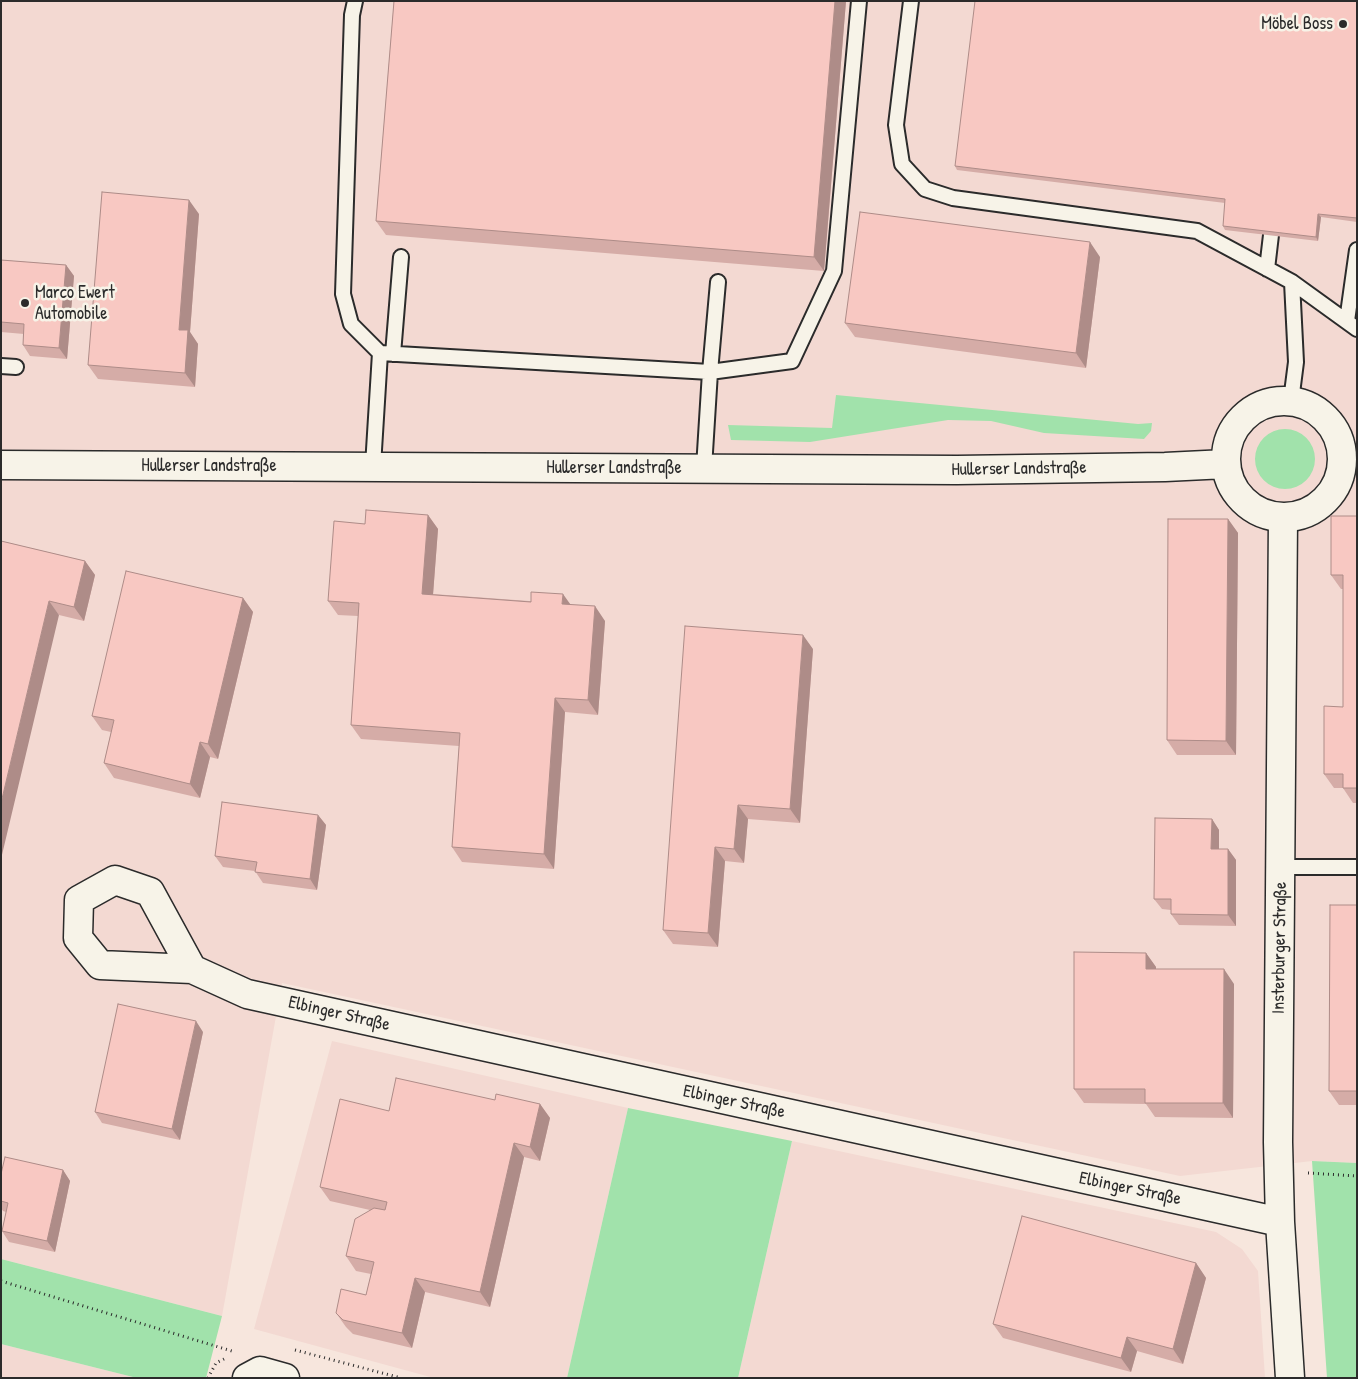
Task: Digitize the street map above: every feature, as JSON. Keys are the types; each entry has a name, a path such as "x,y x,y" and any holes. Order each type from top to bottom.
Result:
{"street":[{"path":"1291,402 1300,403 1318,412 1332,426 1350,462 1330,496 1317,508 1301,516 1283,518 1264,514 1247,504 1234,489 1226,464 1226,450 1232,432 1244,416 1261,406 1291,402"},
{"name":"Hullerser Landstraße","path":"1,465 957,470 1165,467 1226,464"},
{"name":"Insterburger Straße","path":"1283,518 1278,1142 1280,1222 1290,1378"},
{"name":"Elbinger Straße","path":"192,969 247,994 1280,1222"}],"lane":[{"path":"355,1 352,15 343,294 351,324 387,353 710,372 792,361 834,271 859,1"},
{"path":"912,1 896,125 902,164 925,189 953,198 1197,231 1292,282 1352,325"},
{"path":"1268,268 1271,235"},
{"path":"1352,325 1357,250"},
{"path":"373,466 401,257"},
{"path":"704,468 718,282"},
{"path":"1291,402 1296,362 1292,282"},
{"path":"1,366 16,367"},
{"path":"1281,867 1357,867"}],"path":[{"path":"1280,1172 1357,1176"},
{"path":"1,1281 238,1353 264,1375"}],"shaded area":[{"path":"1,1 1357,1 1357,1163 1312,1161 1180,1176 282,983 222,1316 1,1259"},
{"path":"332,1041 628,1108 567,1378 434,1378 254,1329"},
{"path":"792,1141 1216,1232 1242,1249 1258,1271 1265,1378 738,1378"},
{"path":"1,1344 137,1378 1,1378"}],"green space":[{"path":"836,395 1138,424 1152,423 1151,431 1144,439 1044,433 991,421 948,420 810,442 731,440 728,425 832,428"},
{"path":"1285,429 1302,434 1310,442 1315,459 1310,476 1302,484 1285,489 1268,484 1260,476 1255,459 1260,442 1268,434"},
{"path":"628,1108 792,1141 738,1378 567,1378"},
{"path":"1312,1161 1357,1163 1357,1378 1327,1378"},
{"path":"1,1259 222,1316 206,1378 137,1378 1,1344"}],"building":[{"path":"394,1 835,1 814,257 376,221"},
{"path":"975,1 1357,1 1357,218 1318,214 1316,237 1223,226 1225,199 955,166"},
{"path":"102,192 189,200 179,330 188,330 185,373 88,365"},
{"path":"860,212 1090,242 1076,353 845,323"},
{"path":"1,260 66,265 59,348 23,345 24,324 1,322"},
{"path":"366,510 428,515 422,594 531,602 531,592 563,594 562,604 595,606 588,700 555,698 544,854 452,847 460,733 351,725 359,603 328,601 334,521 365,524"},
{"path":"1331,516 1357,516 1357,788 1343,788 1343,774 1324,774 1324,706 1343,707 1343,575 1331,575"},
{"path":"1168,519 1228,519 1226,741 1167,740"},
{"path":"1,541 85,561 74,607 49,601 1,803"},
{"path":"126,571 243,598 208,744 200,742 190,784 104,763 114,720 92,716"},
{"path":"685,626 803,635 790,809 738,805 734,849 715,847 708,933 663,930"},
{"path":"222,802 318,815 310,879 255,872 257,862 215,856"},
{"path":"1155,818 1212,819 1211,849 1228,849 1228,915 1171,914 1171,899 1154,899"},
{"path":"1330,905 1357,905 1357,1091 1329,1091"},
{"path":"1074,952 1146,953 1146,969 1224,969 1223,1103 1145,1103 1145,1089 1074,1089"},
{"path":"118,1004 196,1021 172,1129 95,1112"},
{"path":"396,1078 495,1100 496,1094 540,1104 530,1147 514,1143 480,1292 415,1278 402,1333 343,1320 336,1313 341,1289 366,1295 374,1262 346,1256 355,1219 374,1208 385,1210 387,1202 320,1187 340,1099 389,1111"},
{"path":"5,1157 63,1170 47,1241 2,1231 8,1203 1,1201 1,1174"},
{"path":"1022,1216 1196,1263 1173,1349 1127,1337 1121,1358 993,1324"}],"place":[{"name":"Möbel Boss","path":"1343,24"},
{"name":"Marco Ewert Automobile","path":"25,303"}]}
